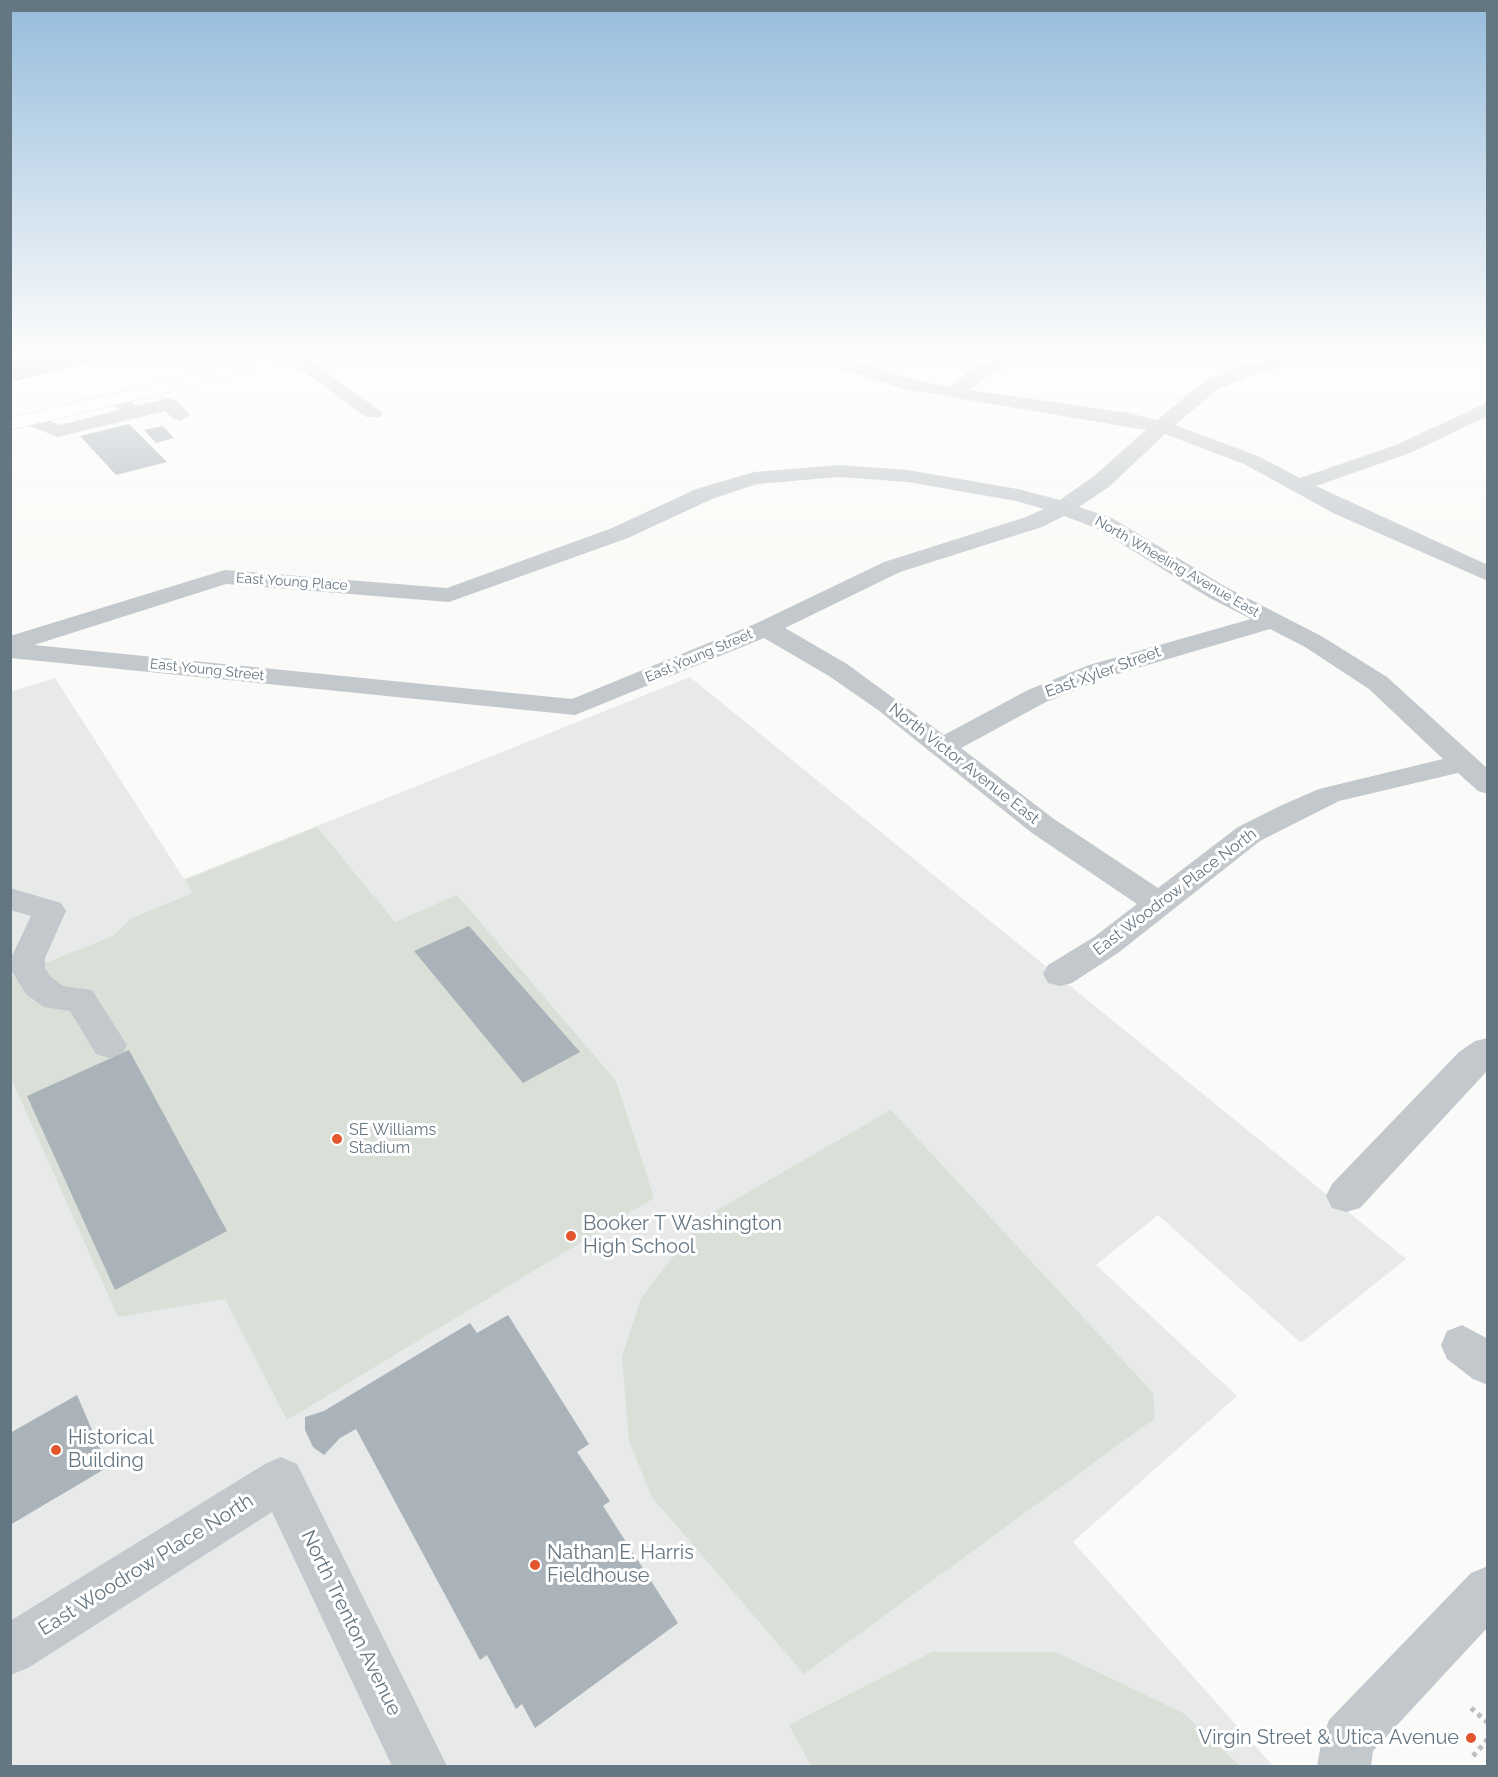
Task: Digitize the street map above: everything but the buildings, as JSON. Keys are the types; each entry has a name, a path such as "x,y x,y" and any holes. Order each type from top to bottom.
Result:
{"street":[{"path":"61,435 73,448"},
{"name":"East Young Street","path":"10,650 576,707 766,628 892,567 999,534 1063,508 1102,481 1152,435"},
{"path":"1189,435 1214,443 1361,518 1488,574"},
{"path":"1299,485 1393,453 1431,435"},
{"name":"North Wheeling Avenue East","path":"542,562 620,533 704,494 754,478 780,474 839,471 908,476 1018,495 1104,523 1217,592 1314,642 1378,683 1488,785"},
{"name":"East Young Place","path":"10,644 225,577 449,595 542,562"},
{"name":"East Xyler Street","path":"942,747 1036,696 1098,671 1273,621"},
{"name":"North Victor Avenue East","path":"766,628 838,670 1043,826 1159,904"},
{"name":"East Woodrow Place North","path":"1060,974 1106,945 1249,834 1329,795 1464,763"},
{"path":"10,899 50,911 28,958 28,970 39,986 56,998 80,999 109,1045"},
{"path":"1346,1196 1472,1062 1488,1051"},
{"name":"East Woodrow Place North","path":"10,1650 281,1480"},
{"name":"North Trenton Avenue","path":"281,1480 420,1767"},
{"path":"1344,1767 1348,1739 1488,1590"}],"path":[{"path":"1472,1708 1488,1723"},
{"path":"1473,1756 1488,1739"}],"shaded area":[{"name":"Booker T Washington High School","path":"690,677 1406,1259 1301,1343 1158,1215 1096,1265 1237,1396 1073,1542 1273,1766 11,1766 10,692 55,678 184,879"},
{"name":"SE Williams Stadium","path":"317,827 395,922 457,895 616,1081 654,1198 287,1420 225,1299 118,1317 11,1078 10,977 113,936 132,918 193,893 185,880"},
{"path":"891,1110 1153,1393 1155,1418 804,1674 652,1497 629,1441 622,1357 641,1298 705,1217"},
{"path":"932,1652 1056,1652 1183,1713 1240,1766 811,1766 789,1725"}],"place":[{"name":"SE Williams Stadium","path":"337,1139"},
{"name":"Booker T Washington High School","path":"571,1236"},
{"name":"Historical Building","path":"56,1450"},
{"name":"Nathan E. Harris Fieldhouse","path":"535,1565"},
{"name":"Virgin Street & Utica Avenue","path":"1471,1738"}]}
